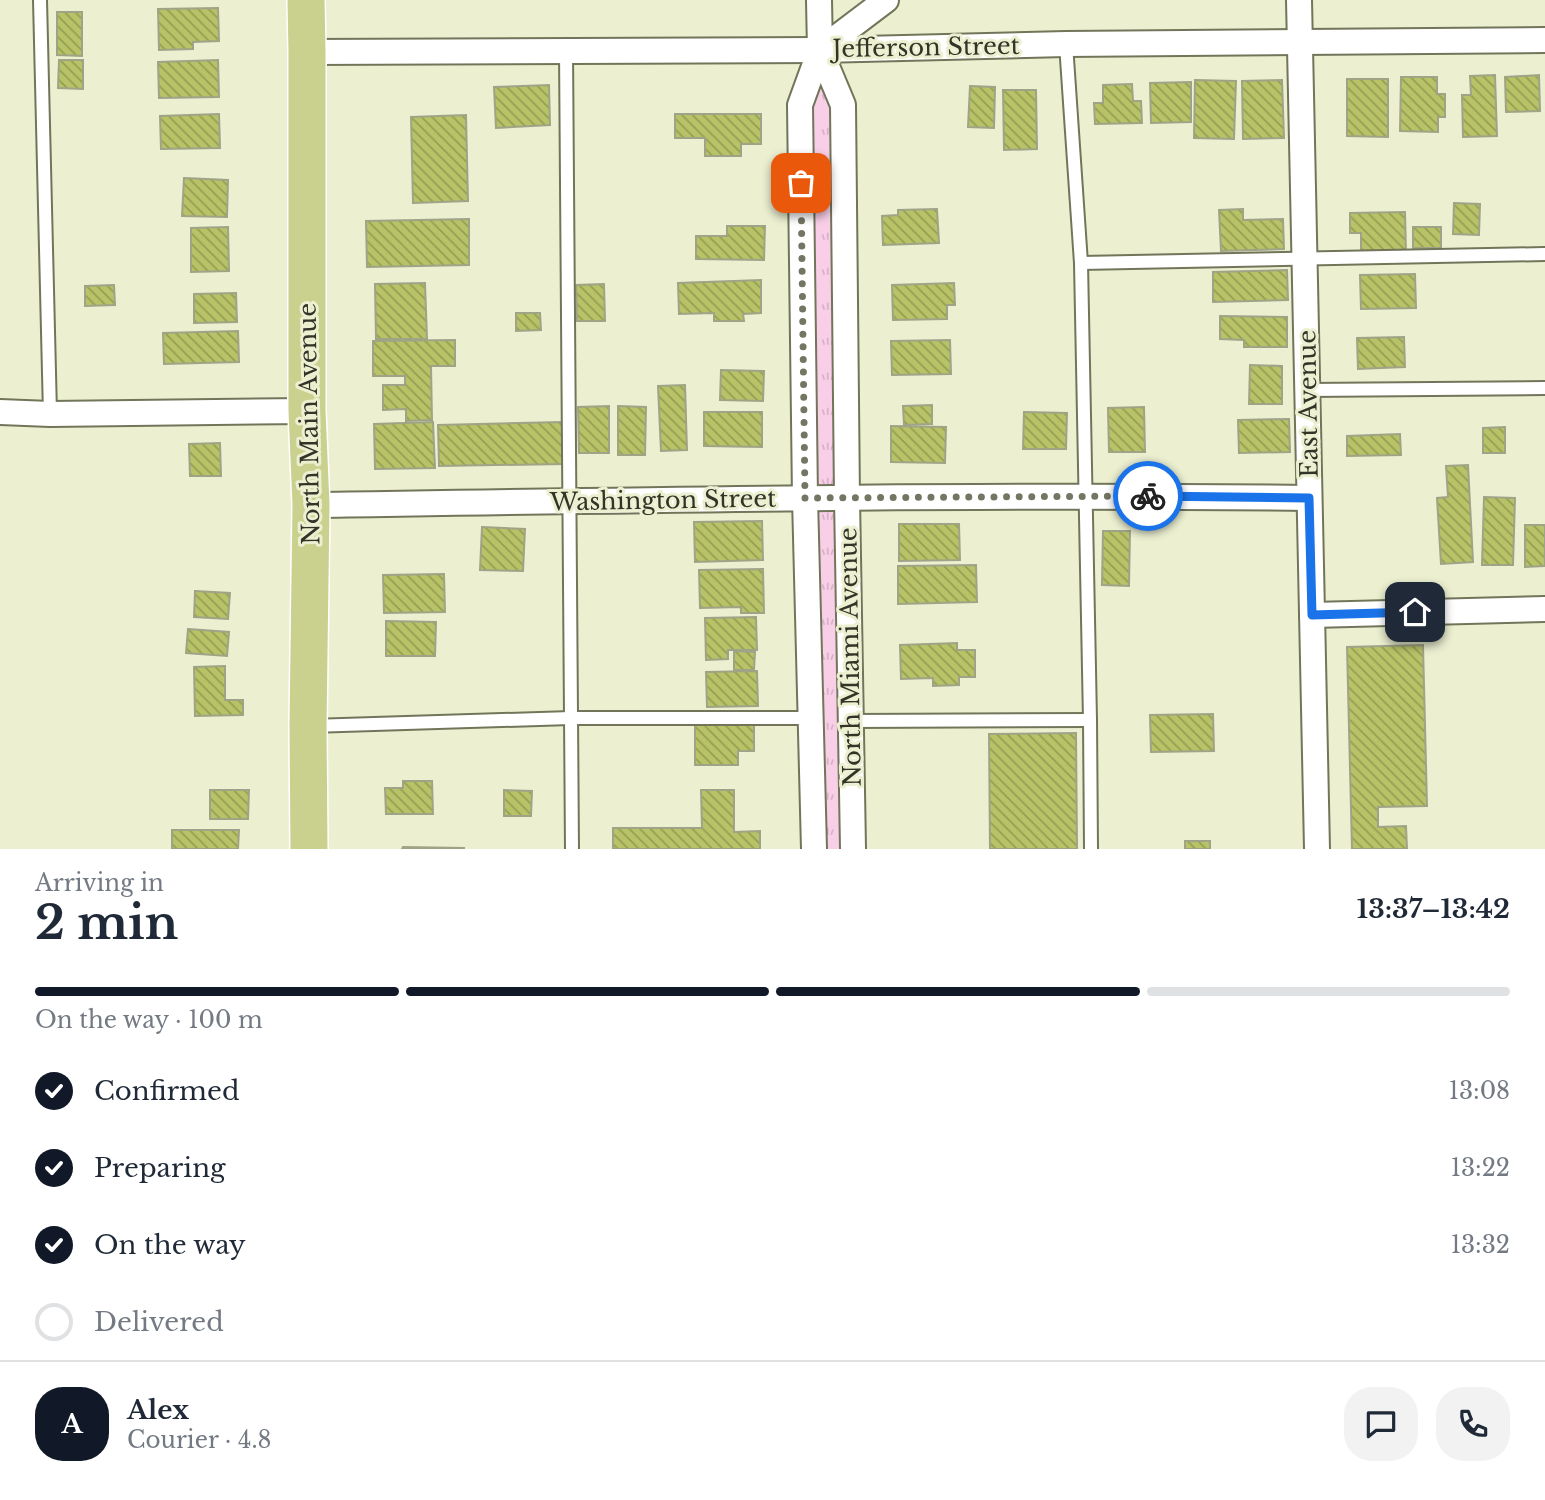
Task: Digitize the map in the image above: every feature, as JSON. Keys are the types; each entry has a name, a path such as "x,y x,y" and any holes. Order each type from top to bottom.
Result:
{"main road":[{"name":"North Main Avenue","path":"306,0 307,411 311,505 309,849"}],"street":[{"name":"North Miami Avenue","path":"814,849 805,498 800,105 820,50 820,0"},
{"path":"820,50 886,0"},
{"name":"East Avenue","path":"1299,0 1317,849"},
{"name":"Jefferson Street","path":"307,52 820,50 1066,44 1545,40"},
{"name":"North Miami Avenue","path":"820,50 843,105 846,498 853,849"},
{"path":"0,412 50,414 307,411"},
{"name":"Washington Street","path":"311,505 805,498 1309,498"},
{"path":"1312,615 1545,609"}],"lane":[{"path":"40,0 50,414"},
{"path":"1066,44 1081,263 1091,849"},
{"path":"566,50 572,849"},
{"path":"1081,263 1545,254"},
{"path":"1307,390 1545,388"},
{"path":"308,726 571,718 810,718"},
{"path":"851,721 1090,720"}],"green space":[{"path":"820,50 843,105 853,849 814,849 800,105"}],"building":[{"path":"218,8 219,41 193,42 193,49 159,50 158,9"},
{"path":"57,12 82,12 82,56 57,55"},
{"path":"59,60 83,60 83,89 58,88"},
{"path":"218,60 219,97 159,98 158,62"},
{"path":"1495,75 1497,136 1463,137 1462,95 1471,95 1470,76"},
{"path":"1539,75 1540,111 1506,112 1505,77"},
{"path":"1401,77 1437,77 1437,94 1445,94 1445,117 1438,117 1438,132 1400,131"},
{"path":"1347,79 1388,79 1388,137 1347,136"},
{"path":"1195,80 1236,81 1234,139 1194,138"},
{"path":"1282,80 1284,138 1243,139 1242,81"},
{"path":"1191,82 1191,122 1151,123 1150,83"},
{"path":"1132,84 1133,101 1141,101 1142,123 1095,124 1094,103 1103,103 1103,85"},
{"path":"549,85 550,125 496,128 494,87"},
{"path":"970,86 995,87 994,128 968,127"},
{"path":"1003,90 1036,90 1037,149 1004,150"},
{"path":"219,114 220,148 161,149 160,116"},
{"path":"675,114 761,114 761,144 741,144 741,156 705,156 705,138 675,138"},
{"path":"466,115 468,201 413,203 411,117"},
{"path":"184,178 228,180 227,217 182,216"},
{"path":"1454,203 1480,204 1479,235 1453,234"},
{"path":"937,209 939,243 883,245 882,216 898,215 898,210"},
{"path":"1243,209 1243,220 1283,219 1284,249 1221,251 1219,210"},
{"path":"1405,212 1406,253 1361,254 1361,233 1350,233 1350,213"},
{"path":"469,219 469,265 367,267 366,221"},
{"path":"727,226 765,226 764,260 696,259 696,236 727,236"},
{"path":"228,227 229,271 191,272 191,228"},
{"path":"1413,227 1441,227 1441,248 1413,248"},
{"path":"1287,270 1288,300 1213,302 1213,272"},
{"path":"1415,274 1416,308 1361,309 1360,275"},
{"path":"761,280 761,313 743,314 744,321 714,321 714,313 679,314 678,283"},
{"path":"425,283 427,339 376,339 375,284"},
{"path":"954,283 955,305 947,305 947,319 893,320 892,285"},
{"path":"604,284 605,321 577,321 576,285"},
{"path":"114,285 115,305 85,306 85,286"},
{"path":"236,293 237,322 194,323 194,294"},
{"path":"516,313 540,313 541,330 516,331"},
{"path":"1220,316 1287,317 1287,347 1244,347 1244,340 1220,339"},
{"path":"238,331 239,362 164,364 163,333"},
{"path":"1404,337 1405,367 1358,369 1357,338"},
{"path":"455,340 455,366 431,366 432,420 406,421 406,409 383,410 383,385 405,385 405,376 373,376 373,341"},
{"path":"950,340 951,374 892,375 891,341"},
{"path":"1250,365 1282,366 1282,404 1249,404"},
{"path":"721,370 764,371 763,401 720,400"},
{"path":"685,385 687,450 661,451 658,386"},
{"path":"932,405 932,424 904,425 903,406"},
{"path":"609,406 609,453 579,453 578,407"},
{"path":"618,406 646,407 645,455 618,455"},
{"path":"1144,407 1145,452 1109,452 1108,408"},
{"path":"704,412 762,412 762,447 704,446"},
{"path":"1024,412 1067,413 1066,449 1023,449"},
{"path":"1289,419 1290,452 1239,453 1238,420"},
{"path":"433,422 435,468 375,469 374,424"},
{"path":"562,422 563,464 439,466 438,425"},
{"path":"891,426 946,427 945,463 891,462"},
{"path":"1505,427 1505,453 1483,453 1483,428"},
{"path":"1400,434 1401,455 1347,456 1347,436"},
{"path":"220,443 221,476 190,476 189,444"},
{"path":"1468,465 1473,562 1441,564 1437,498 1448,497 1446,466"},
{"path":"1484,497 1515,498 1513,565 1482,565"},
{"path":"762,521 763,560 695,562 694,522"},
{"path":"899,524 959,524 960,560 899,561"},
{"path":"1525,525 1545,525 1545,566 1525,567"},
{"path":"482,527 525,529 523,571 480,570"},
{"path":"1103,531 1130,531 1129,586 1102,585"},
{"path":"976,565 977,602 898,604 898,566"},
{"path":"763,569 764,613 741,613 741,607 700,608 699,570"},
{"path":"444,574 445,612 384,613 383,575"},
{"path":"195,591 230,593 228,619 194,617"},
{"path":"756,617 757,650 728,650 728,659 706,660 705,618"},
{"path":"386,621 436,622 435,656 386,656"},
{"path":"188,629 229,632 227,656 186,653"},
{"path":"957,643 957,650 975,650 975,677 959,677 959,685 933,686 933,678 901,679 900,645"},
{"path":"1423,645 1427,806 1378,807 1378,827 1406,826 1407,849 1352,849 1347,647"},
{"path":"734,651 755,652 754,670 734,670"},
{"path":"225,666 225,700 243,700 243,715 195,716 194,667"},
{"path":"757,671 758,706 707,707 706,672"},
{"path":"1213,714 1214,751 1151,752 1150,715"},
{"path":"695,724 754,724 754,751 738,751 738,765 695,765"},
{"path":"1076,733 1077,849 990,849 989,734"},
{"path":"403,781 432,781 433,814 386,814 385,788 403,788"},
{"path":"210,790 249,790 248,819 210,819"},
{"path":"504,790 532,791 531,816 504,816"},
{"path":"701,790 734,790 734,832 760,831 760,849 613,849 613,828 702,828"},
{"path":"172,830 239,830 238,849 172,849"},
{"path":"1185,841 1210,841 1210,849 1185,849"},
{"path":"464,848 464,849 402,849"}],"way so far":[{"path":"801,183 805,498 1148,496"}],"route":[{"path":"1148,496 1309,498 1312,615 1415,612"}]}
